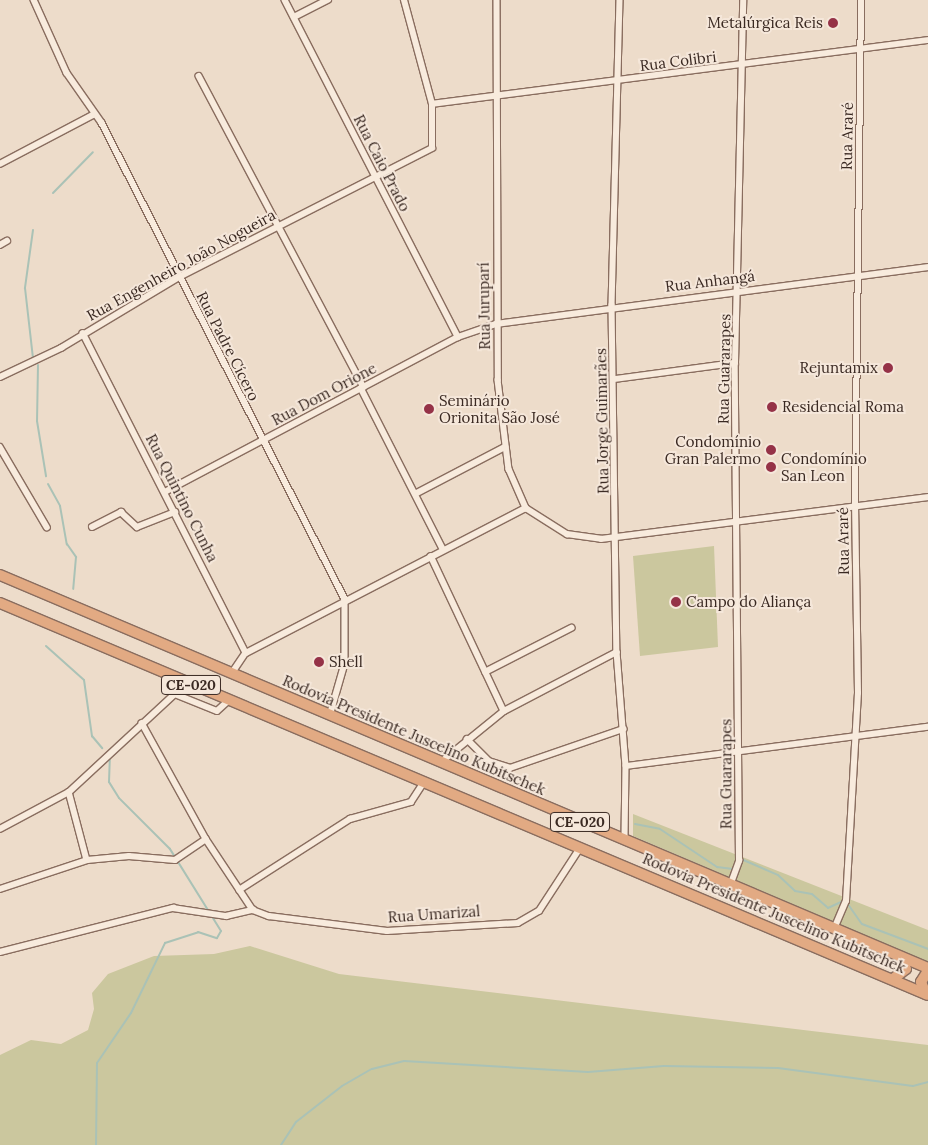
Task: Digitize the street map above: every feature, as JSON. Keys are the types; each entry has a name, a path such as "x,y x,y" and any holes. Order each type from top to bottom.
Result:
{"highway":[{"name":"Rodovia Presidente Juscelino Kubitschek","path":"0,575 730,886 901,956 928,970"},
{"name":"Rodovia Presidente Juscelino Kubitschek","path":"0,603 228,701 927,994"},
{"path":"893,980 906,969 901,956"},
{"path":"927,994 921,982 928,970"}],"street":[{"name":"Rua Padre Cícero","path":"34,0 67,73 93,115 102,123 345,599 345,664 330,716"},
{"name":"Rua Caio Prado","path":"285,0 458,337"},
{"path":"294,17 328,0"},
{"path":"404,0 432,104"},
{"name":"Rua Juruparí","path":"497,0 496,324 505,447 513,481 526,508"},
{"name":"Rua Jorge Guimarães","path":"620,0 612,305 615,378 617,652 626,766 625,841"},
{"name":"Rua Guararapes","path":"730,886 740,861 735,363 743,0"},
{"name":"Rua Araré","path":"834,928 846,901 856,737 856,277 861,0"},
{"name":"Rua Colibri","path":"432,104 619,82 928,40"},
{"path":"199,76 363,388 443,549"},
{"name":"Rua Engenheiro João Nogueira","path":"0,377 83,333 179,277 432,148 432,104"},
{"path":"0,164 93,115"},
{"path":"0,245 7,241"},
{"name":"Rua Anhangá","path":"496,324 612,305 928,267"},
{"name":"Rua Dom Orione","path":"165,492 458,337 496,324"},
{"name":"Rua Quintino Cunha","path":"83,333 246,653"},
{"path":"615,378 735,363"},
{"path":"0,447 47,527"},
{"path":"415,494 505,447"},
{"path":"232,674 246,653 345,599 526,508 567,534 617,538 928,497"},
{"path":"92,526 121,512 137,527 175,512"},
{"path":"431,556 504,711"},
{"path":"485,672 571,628"},
{"path":"440,763 467,739 504,711 617,652"},
{"path":"0,829 68,792 175,694 217,711 228,701"},
{"path":"142,723 206,839 253,910"},
{"path":"626,766 928,727"},
{"path":"467,739 489,761 504,768 623,729"},
{"path":"239,890 350,819 411,802 424,782"},
{"path":"68,792 87,860"},
{"path":"0,889 87,860 129,856 175,860 206,839"},
{"name":"Rua Umarizal","path":"0,952 173,908 226,916 253,910 269,916 387,931 518,923 539,911 580,848"}],"shaded area":[{"name":"Campo do Aliança","path":"714,546 718,647 640,656 633,556"},
{"path":"633,814 928,930 928,962 633,836"},
{"path":"250,946 339,974 928,1045 928,1145 0,1145 0,1055 31,1040 61,1044 88,1030 94,1009 92,993 108,974 154,956 214,954"}],"waterway":[{"path":"53,193 93,152"},
{"path":"33,230 25,288 33,358"},
{"path":"38,365 37,421 46,476"},
{"path":"48,484 60,506 67,544 76,557 73,589"},
{"path":"46,646 84,680 92,736 102,748"},
{"path":"96,1145 97,1063 131,1013 165,943 198,932 217,938 221,931 170,849 119,798 109,782 110,756"},
{"path":"635,824 660,829 717,867 733,869 737,860"},
{"path":"741,859 778,875 795,891 812,894 828,908 845,900 862,924 928,949"},
{"path":"281,1145 296,1122 342,1086 372,1069 404,1061 588,1072 664,1066 778,1068 913,1086 928,1082"}],"place":[{"name":"Metalúrgica Reis","path":"833,23"},
{"name":"Rejuntamix","path":"888,368"},
{"name":"Residencial Roma","path":"772,407"},
{"name":"Seminário Orionita São José","path":"429,409"},
{"name":"Condomínio Gran Palermo","path":"771,450"},
{"name":"Condomínio San Leon","path":"771,467"},
{"name":"Campo do Aliança","path":"676,602"},
{"name":"Shell","path":"319,662"}]}
